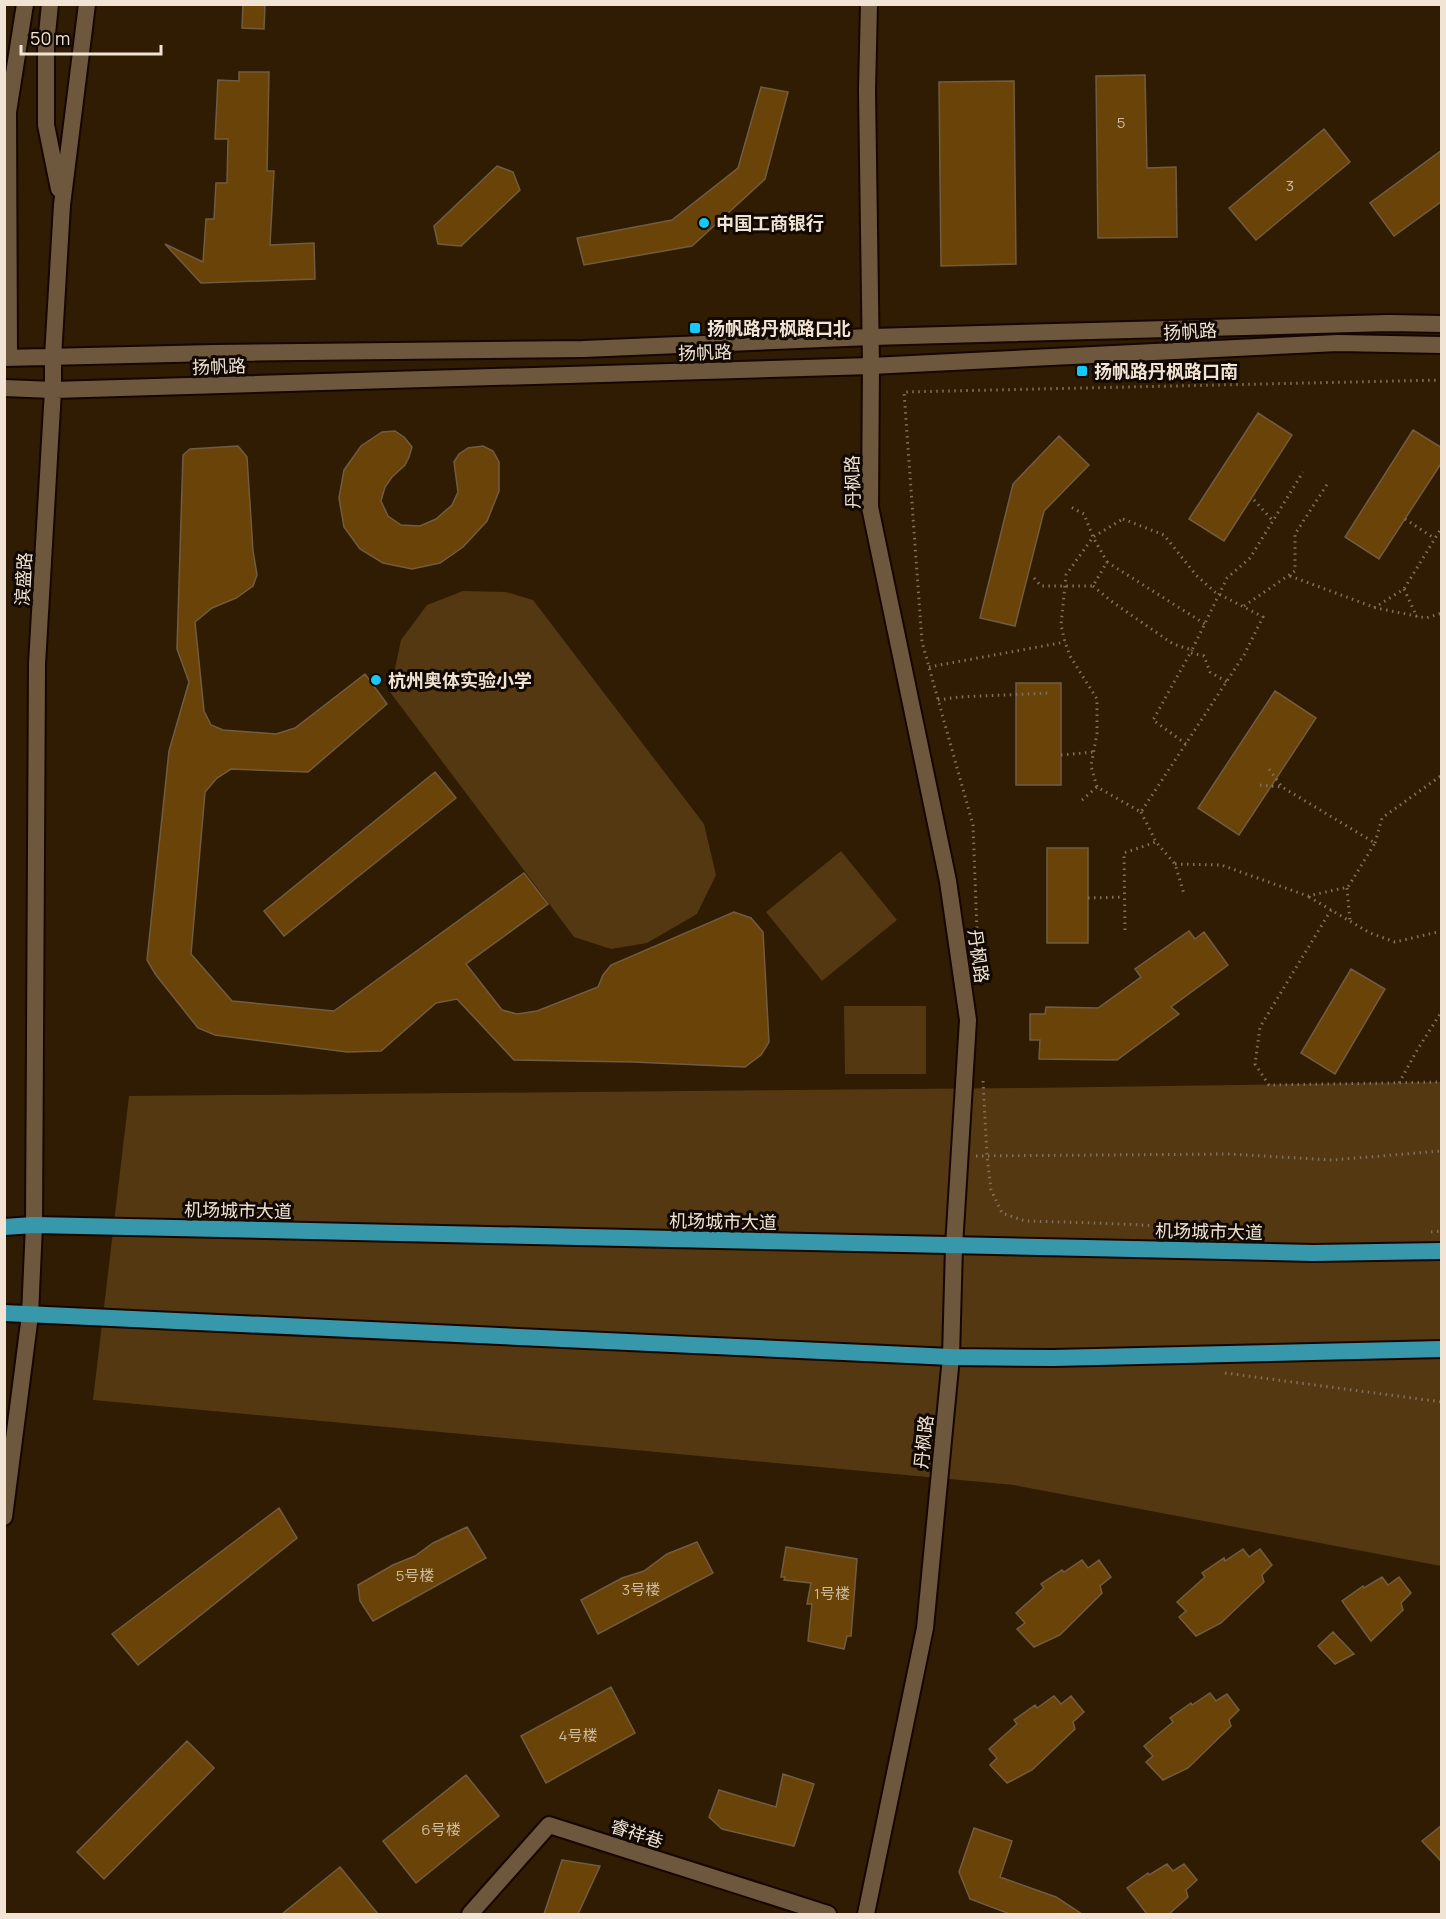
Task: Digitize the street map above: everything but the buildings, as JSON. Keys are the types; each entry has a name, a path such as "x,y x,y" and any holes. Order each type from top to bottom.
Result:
{"main road":[{"path":"25,4 8,112 7,358 583,349 871,337 1389,323 1442,324"},
{"path":"50,4 46,44 46,125 62,205"},
{"name":"滨盛路","path":"4,1517 30,1315 34,1225 38,664 62,205 87,4"},
{"name":"丹枫路","path":"866,1914 925,1628 951,1357 954,1246 968,1020 948,881 870,507 872,366 867,90 869,4"},
{"name":"扬帆路","path":"4,388 53,390 872,366 1338,343 1442,345"},
{"name":"机场城市大道","path":"4,1227 34,1225 1313,1253 1442,1251"},
{"path":"4,1313 951,1357 1053,1358 1442,1349"},
{"name":"睿祥巷","path":"470,1914 549,1824 828,1914"}],"path":[{"path":"979,967 973,825 922,642 904,392 1442,380"},
{"path":"1186,744 1153,720 1191,652 1227,578 1250,558 1303,472"},
{"path":"1244,607 1295,572 1295,534 1328,483"},
{"path":"1254,500 1273,521"},
{"path":"1069,506 1084,514 1093,537 1107,562 1205,624"},
{"path":"1141,812 1244,655 1263,617 1218,594 1196,575 1164,535 1123,519 1093,537 1066,575 1061,625 1070,656 1096,699 1097,733 1091,766 1097,787 1141,812 1156,842 1175,864 1184,894"},
{"path":"1405,519 1434,538"},
{"path":"1374,608 1404,589 1442,527"},
{"path":"1094,586 1107,562"},
{"path":"1290,576 1374,608 1426,618 1442,613"},
{"path":"1034,578 1041,586 1094,586 1111,601 1173,645 1204,656 1210,672 1227,682"},
{"path":"1404,589 1417,616"},
{"path":"929,667 1065,642"},
{"path":"938,700 1050,693"},
{"path":"1061,755 1094,752"},
{"path":"1269,770 1282,787 1375,843"},
{"path":"1350,921 1347,888 1375,843 1382,818 1442,775"},
{"path":"1260,785 1282,787"},
{"path":"1082,800 1097,787"},
{"path":"1125,930 1124,853 1156,842"},
{"path":"1175,864 1221,865 1308,896 1370,933 1395,942 1442,931"},
{"path":"1308,896 1347,888"},
{"path":"1088,898 1124,897"},
{"path":"1331,909 1260,1028 1255,1064 1269,1085 1442,1082"},
{"path":"1399,1083 1442,1011"},
{"path":"983,1073 991,1190 1002,1213 1025,1221 1098,1222 1224,1229 1256,1234"},
{"path":"960,1156 1229,1154 1332,1160 1442,1151"},
{"path":"1430,1232 1442,1231"},
{"path":"1217,1372 1442,1402"}],"shaded area":[{"path":"463,591 506,592 533,600 704,824 716,875 697,914 647,943 611,949 574,937 390,692 401,640 427,605"},
{"path":"841,851 897,920 822,981 766,912"},
{"path":"844,1006 926,1006 926,1074 845,1074"},
{"path":"1441,1082 1441,1566 1014,1485 93,1400 129,1096"}],"place":[{"name":"中国工商银行","path":"704,223"},
{"name":"扬帆路丹枫路口北","path":"695,328"},
{"name":"扬帆路丹枫路口南","path":"1082,371"},
{"name":"杭州奥体实验小学","path":"376,680"}]}
